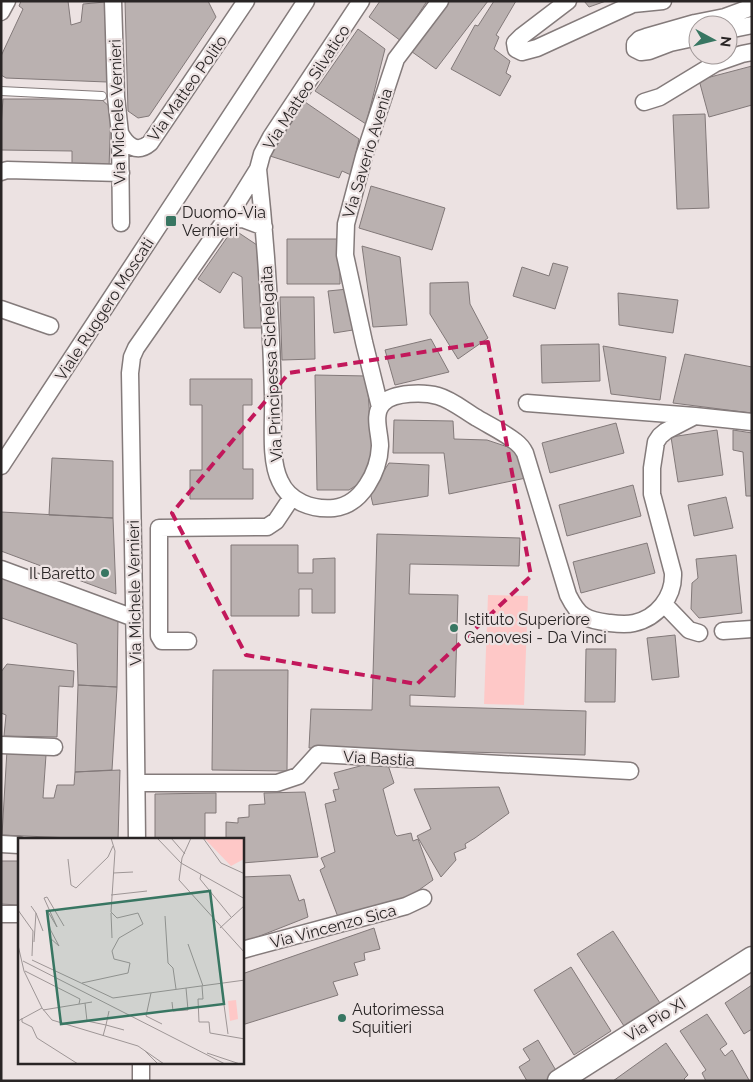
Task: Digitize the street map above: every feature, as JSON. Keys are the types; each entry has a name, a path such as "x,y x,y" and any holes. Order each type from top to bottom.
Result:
{"street":[{"path":"1,12 6,1"},
{"name":"Via Michele Vernieri","path":"113,1 116,97 120,133 121,223"},
{"name":"Via Matteo Polito","path":"120,133 129,146 143,147 150,143 246,1"},
{"name":"Viale Ruggero Moscati","path":"1,466 306,1"},
{"name":"Via Matteo Silvatico","path":"136,348 226,220 258,170 262,154 271,137 361,1"},
{"name":"Via Saverio Avenia","path":"380,407 345,254 346,224 364,156 396,59 440,1"},
{"path":"568,1 522,36 515,43 516,49 522,52 537,48 633,4 663,1"},
{"path":"730,15 752,7"},
{"path":"688,25 640,39 635,44 635,50 641,52 649,51 670,43 688,39"},
{"path":"738,28 752,25"},
{"path":"644,102 660,97 716,63 752,52"},
{"path":"1,172 7,170 121,173"},
{"name":"Via Principessa Sichelgaita","path":"258,170 264,227 273,395 274,456 280,483 292,497 314,508 325,509 342,506 355,499 361,493 371,478 379,454 378,422 380,407"},
{"path":"226,220 242,219 264,227"},
{"path":"1,308 50,326"},
{"name":"Via Michele Vernieri","path":"136,348 132,357 130,372 137,838"},
{"path":"380,407 387,399 397,395 420,394 439,396 516,442 525,453 568,595 573,604 584,617 603,622 627,624 649,617 664,604 671,592 673,573 652,494 654,451 660,436 694,416"},
{"path":"527,403 752,422"},
{"path":"188,641 162,641 159,636 159,528 267,527 276,521 292,497"},
{"path":"1,569 134,618"},
{"path":"664,604 689,630 699,633"},
{"path":"723,631 752,629"},
{"path":"1,745 54,747"},
{"name":"Via Bastia","path":"137,783 277,783 298,776 318,754 630,771"},
{"path":"1,844 18,845"},
{"name":"Via Vincenzo Sica","path":"244,949 406,906 424,898"},
{"path":"1,914 18,914"},
{"name":"Via Pio XI","path":"558,1081 752,958"},
{"path":"140,1064 141,1081"}],"lane":[{"path":"1,91 102,96"}],"highlighted area":[{"path":"488,342 531,576 417,684 246,655 172,513 289,373"}],"shaded area":[{"path":"488,595 528,596 524,705 484,704"}],"building":[{"path":"21,1 68,1 71,25 81,22 83,4 105,2 107,82 6,78 1,75 1,56 23,9 19,6"},
{"path":"125,1 208,1 216,17 149,116 138,118 128,111"},
{"path":"380,1 427,1 401,41 369,17"},
{"path":"445,1 488,1 436,69 408,49"},
{"path":"494,1 516,1 496,35 499,37 494,49 510,61 506,73 511,76 500,96 451,69 475,25 478,26"},
{"path":"584,1 606,1 589,7"},
{"path":"358,29 385,49 366,124 315,91"},
{"path":"752,66 752,105 709,117 699,80"},
{"path":"3,99 101,99 111,108 109,168 72,168 72,151 1,150"},
{"path":"305,102 359,139 351,175 342,171 339,178 270,156"},
{"path":"705,114 709,208 677,209 673,115"},
{"path":"371,186 445,208 432,250 359,228"},
{"path":"233,229 260,247 262,328 244,328 242,277 233,272 220,293 198,279"},
{"path":"287,239 340,239 340,284 287,284"},
{"path":"362,246 400,257 407,325 373,327"},
{"path":"553,263 568,267 555,309 513,296 522,267 549,276"},
{"path":"468,282 470,304 488,338 458,359 430,314 430,283"},
{"path":"348,289 353,330 334,333 328,291"},
{"path":"618,293 678,300 673,333 619,325"},
{"path":"280,297 314,297 315,359 282,360"},
{"path":"431,339 449,372 395,385 385,350"},
{"path":"599,344 600,381 542,383 541,345"},
{"path":"603,346 666,357 660,400 611,394"},
{"path":"685,354 752,367 751,413 673,403"},
{"path":"315,375 367,376 372,450 363,481 349,490 317,490"},
{"path":"190,379 252,379 252,405 243,405 243,469 253,469 253,499 190,499 190,470 202,470 202,405 190,405"},
{"path":"394,420 453,421 454,439 487,440 517,450 526,478 449,494 444,453 393,453"},
{"path":"616,423 624,453 550,473 542,443"},
{"path":"717,430 723,475 678,482 671,437"},
{"path":"733,430 752,433 752,496 746,496 743,452 733,450"},
{"path":"52,458 113,461 113,518 49,515"},
{"path":"389,463 429,465 428,496 373,505 370,492"},
{"path":"633,485 641,516 567,536 559,505"},
{"path":"726,497 733,528 694,536 688,505"},
{"path":"1,512 113,518 116,594 1,551"},
{"path":"377,534 520,538 519,566 410,564 409,594 458,595 455,697 410,695 410,706 586,711 585,755 309,748 311,709 372,710"},
{"path":"647,543 655,573 581,593 573,562"},
{"path":"231,545 298,545 298,573 313,573 313,559 335,558 335,613 312,613 312,589 299,589 299,616 231,616"},
{"path":"736,555 742,613 699,618 691,609 692,583 698,578 696,559"},
{"path":"1,578 118,619 117,687 78,685 77,644 1,619"},
{"path":"675,635 679,677 652,680 647,638"},
{"path":"586,649 616,649 615,702 585,702"},
{"path":"7,664 74,671 73,687 59,686 57,737 4,736 6,715 1,713 1,672"},
{"path":"213,670 288,670 287,771 212,770"},
{"path":"78,685 117,687 112,770 75,772"},
{"path":"7,750 46,755 43,798 54,798 57,785 74,785 75,772 120,770 118,838 2,835"},
{"path":"386,759 394,783 383,789 395,834 397,836 411,833 413,841 418,839 433,880 402,902 338,917 320,870 325,867 321,858 335,852 325,804 336,801 333,790 339,789 334,773"},
{"path":"499,787 509,813 465,844 466,848 454,853 456,860 441,877 417,836 431,829 414,789"},
{"path":"305,792 318,857 244,863 244,838 226,838 226,822 238,823 238,818 249,817 249,805 265,804 264,793"},
{"path":"216,793 216,813 205,813 205,838 155,838 155,794"},
{"path":"1,861 18,861 18,905 1,904"},
{"path":"290,875 299,901 304,899 308,917 244,942 244,877"},
{"path":"374,928 380,949 364,953 365,960 354,963 358,975 333,982 338,995 244,1024 244,973"},
{"path":"613,931 660,1003 624,1026 577,954"},
{"path":"571,967 611,1031 574,1055 534,990"},
{"path":"752,985 752,1029 744,1034 725,1003"},
{"path":"707,1014 727,1044 720,1049 725,1056 732,1050 748,1081 706,1081 702,1073 706,1070 680,1031"},
{"path":"538,1040 561,1079 558,1081 527,1081 519,1067 530,1060 523,1049"},
{"path":"666,1043 688,1075 684,1079 686,1081 613,1081"}],"place":[{"name":"Duomo-Via Vernieri","path":"171,221"},
{"name":"Il Baretto","path":"105,573"},
{"name":"Istituto Superiore Genovesi - Da Vinci","path":"454,628"},
{"name":"Autorimessa Squitieri","path":"342,1018"}]}
